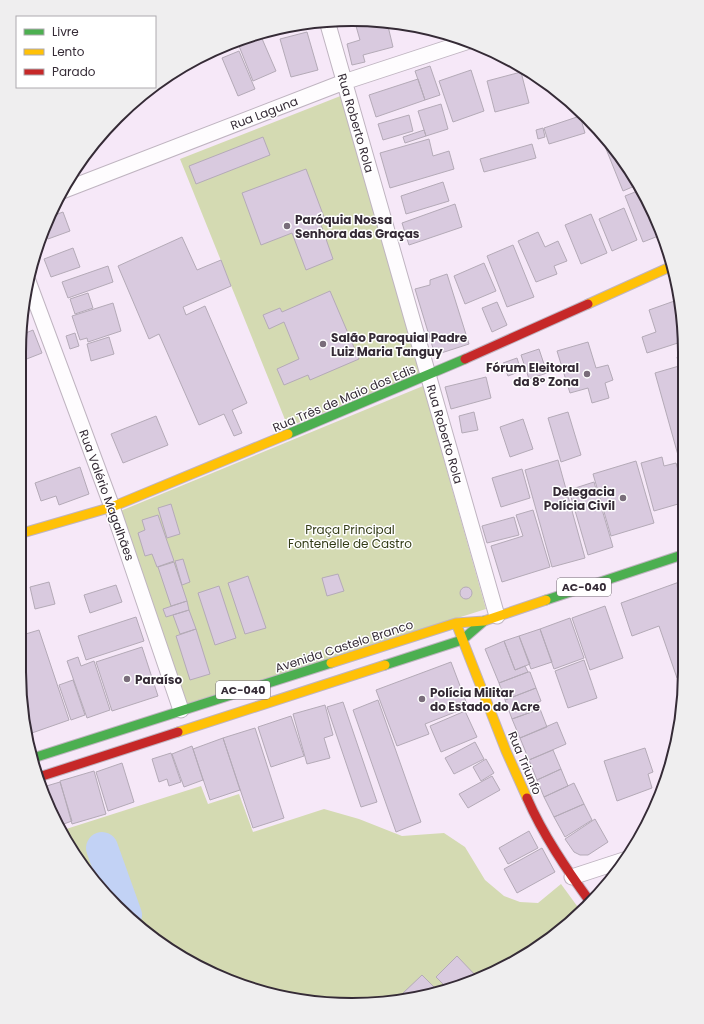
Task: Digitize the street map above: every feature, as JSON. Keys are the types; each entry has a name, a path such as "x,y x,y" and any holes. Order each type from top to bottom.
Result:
{"main road":[{"name":"Rua Três de Maio dos Edis","path":"26,532 112,508 428,376 667,268"},
{"name":"Avenida Castelo Branco","path":"37,757 456,623 490,618 678,556"},
{"name":"Avenida Castelo Branco","path":"43,776 462,640 490,618"},
{"name":"Rua Triunfo","path":"456,623 537,821 572,877 587,898"}],"street":[{"name":"Rua Roberto Rola","path":"328,27 428,376 490,618"},
{"name":"Rua Laguna","path":"71,188 344,82 459,44"},
{"name":"Rua Valério Magalhães","path":"32,291 112,508 181,710"},
{"path":"572,877 616,864"}],"green space":[{"path":"343,95 420,373 288,427 180,159"},
{"name":"Praça Principal Fontenelle de Castro","path":"423,386 486,609 183,705 118,512"},
{"path":"201,786 208,804 239,794 253,832 324,809 359,819 402,836 444,833 465,847 485,880 504,896 520,902 538,903 561,884 578,907 550,931 515,954 457,981 416,992 373,997 331,997 288,992 247,981 227,973 189,954 154,931 121,903 107,887 81,853 67,829"}],"building":[{"path":"356,26 389,28 393,47 363,55 365,62 352,65 347,44 360,40"},
{"path":"307,32 318,70 291,77 280,39"},
{"path":"262,39 276,71 253,81 239,46"},
{"path":"239,51 255,89 238,96 222,58"},
{"path":"430,66 440,95 425,100 415,71"},
{"path":"471,70 484,111 453,122 439,81"},
{"path":"519,73 522,74 529,103 495,112 487,81"},
{"path":"418,79 425,100 376,117 369,95"},
{"path":"441,104 448,129 426,136 418,111"},
{"path":"409,115 413,131 383,140 378,124"},
{"path":"578,117 581,119 585,133 549,144 544,128"},
{"path":"543,128 545,137 538,139 536,130"},
{"path":"424,130 426,136 405,143 403,137"},
{"path":"263,137 270,155 196,184 189,166"},
{"path":"429,139 433,156 449,151 454,169 390,188 380,153"},
{"path":"532,144 536,158 484,172 480,159"},
{"path":"605,147 633,187 623,191"},
{"name":"Paróquia Nossa Senhora das Graças","path":"306,169 324,217 319,219 333,259 306,270 292,233 261,245 242,193"},
{"path":"443,182 449,201 406,214 401,196"},
{"path":"635,192 657,237 643,242 625,196"},
{"path":"455,204 462,227 409,245 402,223"},
{"path":"624,208 637,240 612,251 599,219"},
{"path":"63,212 70,231 48,239 47,237 57,214"},
{"path":"591,214 607,253 581,264 565,225"},
{"path":"538,232 545,247 558,241 567,261 554,266 557,274 536,282 518,241"},
{"path":"182,237 197,270 221,260 231,286 183,307 186,315 205,306 247,403 232,410 242,433 234,436 224,414 199,425 159,334 149,339 118,266"},
{"path":"513,245 534,297 507,307 487,256"},
{"path":"73,248 80,267 51,277 44,259"},
{"path":"484,263 496,291 465,304 454,276"},
{"path":"108,266 113,282 68,298 62,282"},
{"path":"447,274 469,344 435,355 415,289 430,285 430,280"},
{"name":"Salão Paroquial Padre Luiz Maria Tanguy","path":"330,291 359,359 310,380 308,375 284,385 277,369 299,359 284,322 269,329 263,315 280,308 282,312"},
{"path":"88,293 93,308 75,314 70,299"},
{"path":"674,301 678,343 647,353 642,337 656,332 649,310"},
{"path":"497,302 507,325 492,332 482,308"},
{"path":"113,303 121,331 88,342 87,338 80,340 72,316"},
{"path":"33,330 42,353 26,359 26,352 27,333"},
{"path":"75,333 79,346 70,349 66,336"},
{"path":"109,337 114,354 91,361 87,344"},
{"name":"Fórum Eleitoral da 8° Zona","path":"588,342 596,368 608,365 613,380 605,383 609,398 592,403 588,388 570,393 557,351"},
{"path":"539,349 547,373 529,379 521,355"},
{"path":"517,358 521,371 508,376 503,363"},
{"path":"678,366 678,455 655,373"},
{"path":"486,377 491,398 451,409 445,387"},
{"path":"474,412 478,430 462,433 459,416"},
{"path":"568,412 581,455 561,462 548,418"},
{"path":"156,416 168,445 123,463 111,434"},
{"path":"523,419 533,449 510,457 500,427"},
{"path":"662,457 664,466 676,463 678,470 678,504 654,511 641,463"},
{"path":"558,460 585,558 552,567 525,470"},
{"name":"Delegacia Polícia Civil","path":"636,461 654,523 611,536 593,474"},
{"path":"80,467 89,494 59,505 56,496 41,501 35,483"},
{"path":"522,469 530,498 501,507 492,478"},
{"path":"594,482 613,547 588,555 569,490"},
{"path":"171,504 180,534 167,538 158,508"},
{"path":"533,510 550,567 502,582 491,546 523,536 516,515"},
{"path":"158,515 174,561 157,567 152,554 145,556 138,533 145,530 142,520"},
{"path":"514,517 519,535 487,543 482,526"},
{"path":"183,559 190,582 182,585 175,561"},
{"path":"174,562 187,601 171,606 158,567"},
{"path":"338,574 344,591 327,596 322,578"},
{"path":"248,576 266,628 245,634 228,583"},
{"path":"49,582 55,604 35,609 30,587"},
{"path":"678,582 678,678 659,626 632,636 621,603"},
{"path":"116,585 122,602 90,613 84,595"},
{"path":"219,586 236,638 215,645 198,593"},
{"path":"464,587 468,587 472,593 468,599 464,599 460,595 460,591"},
{"path":"187,601 189,610 166,617 163,609"},
{"path":"605,606 623,658 590,670 572,618"},
{"path":"189,610 196,629 180,634 173,615"},
{"path":"136,617 144,641 86,660 78,636"},
{"path":"570,618 584,658 554,669 540,629"},
{"path":"196,629 210,674 190,680 176,636"},
{"path":"540,629 552,662 531,669 519,636"},
{"path":"39,630 69,720 32,733 27,693 26,634"},
{"path":"519,636 530,664 515,670 504,641"},
{"path":"504,641 515,670 525,666 528,672 499,683 485,649"},
{"name":"Paraíso","path":"142,647 158,696 112,711 96,662"},
{"path":"78,657 81,666 94,661 110,710 87,718 67,661"},
{"path":"584,660 597,698 568,708 555,671"},
{"name":"Polícia Militar do Estado do Acre","path":"451,662 468,707 425,724 429,734 397,746 376,690"},
{"path":"530,672 536,688 505,700 499,683"},
{"path":"73,680 85,715 71,720 59,685"},
{"path":"536,688 541,701 534,704 537,710 512,719 505,700"},
{"path":"378,700 421,822 396,832 353,710"},
{"path":"343,702 377,802 361,807 327,707"},
{"path":"325,705 333,735 324,738 330,758 307,764 293,714"},
{"path":"540,709 547,727 520,738 512,719"},
{"path":"465,711 477,737 441,752 430,726"},
{"path":"291,716 304,756 271,767 258,727"},
{"path":"557,722 566,744 529,760 520,738"},
{"path":"255,728 284,818 253,828 223,738"},
{"path":"223,738 240,790 210,800 193,749"},
{"path":"475,742 484,759 454,774 445,758"},
{"path":"192,746 203,780 184,787 172,754"},
{"path":"645,748 653,772 648,774 652,788 617,801 604,761"},
{"path":"553,750 561,769 537,780 529,760"},
{"path":"171,753 181,782 169,786 167,779 159,782 152,759"},
{"path":"486,759 494,773 481,781 473,767"},
{"path":"122,763 134,802 108,811 96,772"},
{"path":"561,769 568,786 544,797 537,780"},
{"path":"94,771 106,814 72,824 60,781"},
{"path":"492,776 500,790 468,808 459,794"},
{"path":"60,782 72,821 64,824 47,786"},
{"path":"574,783 584,804 554,817 544,797"},
{"path":"584,804 592,820 565,837 554,817"},
{"path":"595,819 608,842 588,855 580,855 574,852 565,839"},
{"path":"529,831 538,848 508,864 499,848"},
{"path":"542,848 555,872 517,893 504,869"},
{"path":"457,956 474,974 444,985 436,977"},
{"path":"422,975 434,987 416,992 402,994"}],"waterway":[{"path":"102,848 122,904"}],"traffic: fast":[{"path":"288,434 465,359"},
{"path":"546,600 678,556"},
{"path":"385,665 462,640 484,621"},
{"path":"37,757 331,663"}],"traffic: slow":[{"path":"588,304 667,268"},
{"path":"26,532 112,507 288,434"},
{"path":"331,663 456,623 484,621 546,600"},
{"path":"456,623 506,751 527,798"},
{"path":"178,732 385,665"}],"traffic: jam":[{"path":"465,359 588,304"},
{"path":"43,776 178,732"},
{"path":"527,798 533,812 556,852 587,898"}],"place":[{"name":"Paróquia Nossa Senhora das Graças","path":"287,226"},
{"name":"Salão Paroquial Padre Luiz Maria Tanguy","path":"323,344"},
{"name":"Fórum Eleitoral da 8° Zona","path":"587,374"},
{"name":"Delegacia Polícia Civil","path":"623,498"},
{"name":"Paraíso","path":"127,679"},
{"name":"Polícia Militar do Estado do Acre","path":"422,699"}]}
